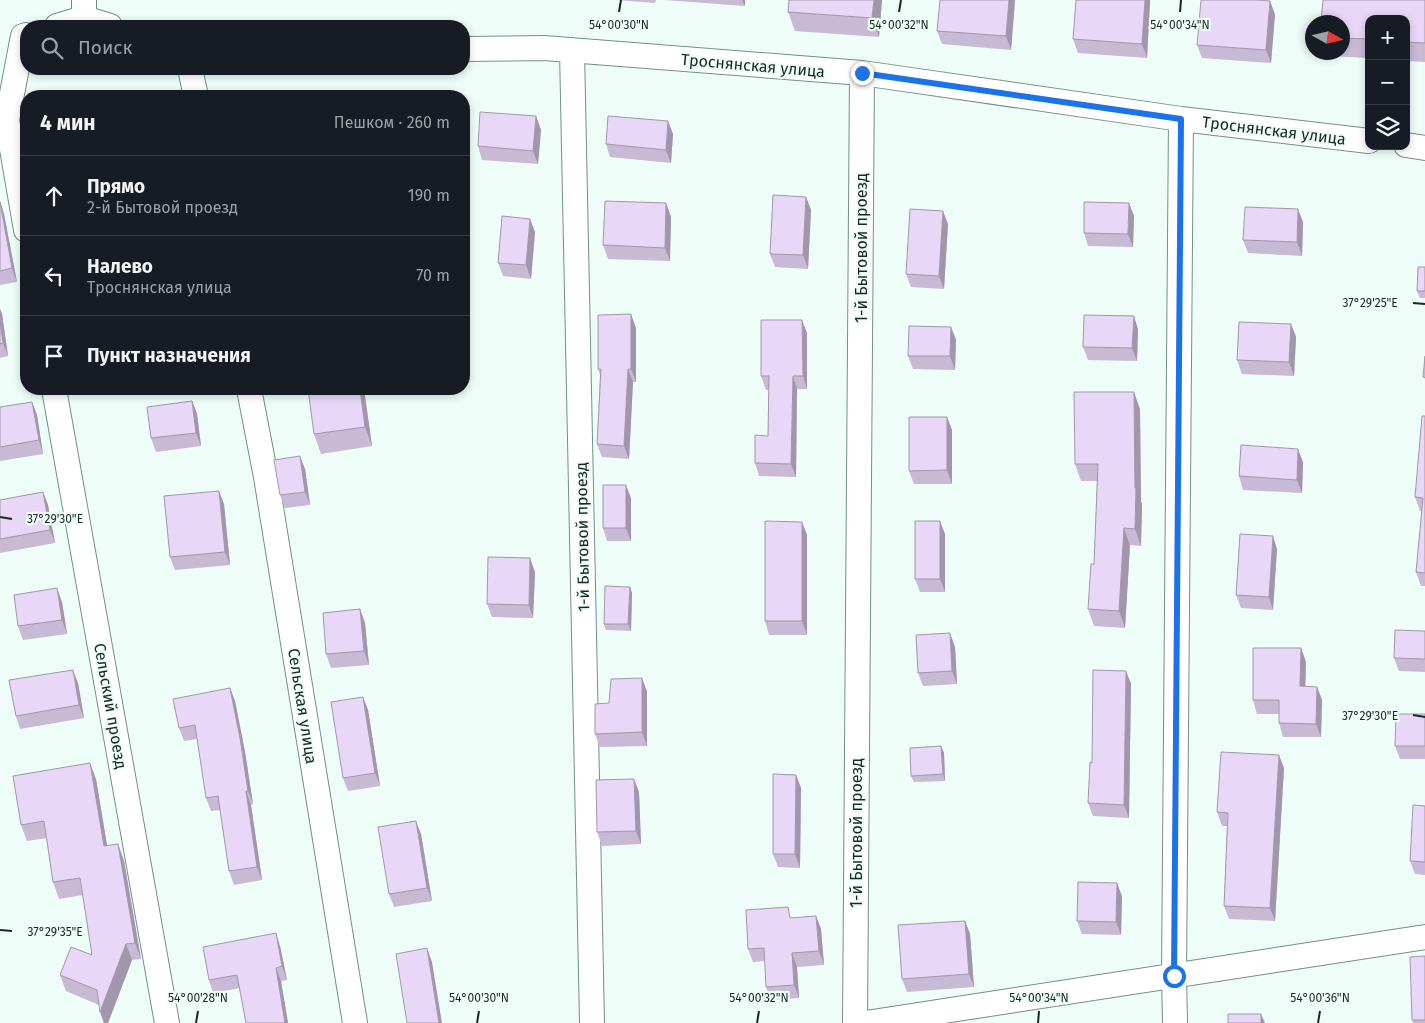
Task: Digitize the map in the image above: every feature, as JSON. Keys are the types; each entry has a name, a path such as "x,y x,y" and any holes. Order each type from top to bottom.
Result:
{"street":[{"path":"67,20 84,9 101,20"},
{"name":"Троснянская улица","path":"470,49 544,48 862,73 1181,119 1365,141"},
{"name":"1-й Бытовой проезд","path":"572,50 592,1023"},
{"path":"20,52 7,120 20,195"},
{"name":"1-й Бытовой проезд","path":"855,1023 862,73"},
{"path":"191,75 195,90"},
{"path":"1174,1023 1181,119"},
{"path":"1410,146 1425,148"},
{"name":"Сельский проезд","path":"55,395 167,1023"},
{"name":"Сельская улица","path":"251,395 355,1023"},
{"path":"866,1023 1425,937"}],"building":[{"path":"789,0 874,0 872,18 788,12"},
{"path":"940,0 1009,0 1006,36 937,31"},
{"path":"1076,0 1145,0 1142,44 1073,39"},
{"path":"1201,0 1270,1 1266,50 1197,45"},
{"path":"1323,0 1425,0 1425,43 1410,42 1410,15 1365,15 1365,39 1350,38 1350,15 1322,15"},
{"path":"480,112 536,116 533,151 478,146"},
{"path":"608,116 668,121 666,150 606,144"},
{"path":"773,195 806,197 803,255 770,254"},
{"path":"605,201 666,203 665,248 603,245"},
{"path":"0,202 12,268 0,271"},
{"path":"1084,202 1129,203 1128,234 1084,233"},
{"path":"1245,207 1298,209 1297,242 1243,240"},
{"path":"910,209 943,211 939,276 906,274"},
{"path":"502,216 530,219 526,265 498,263"},
{"path":"1418,267 1425,267 1425,291 1417,291"},
{"path":"631,314 631,369 628,369 624,446 597,444 601,369 598,369 598,315"},
{"path":"1084,315 1134,316 1132,348 1083,347"},
{"path":"761,320 802,320 803,376 793,376 791,464 755,463 755,435 768,436 769,376 761,376"},
{"path":"0,321 3,343 0,344"},
{"path":"1239,322 1291,324 1289,362 1237,360"},
{"path":"909,326 951,327 950,356 908,356"},
{"path":"1425,356 1425,378 1423,377"},
{"path":"1074,392 1134,392 1135,529 1124,528 1119,611 1088,609 1091,564 1094,564 1098,464 1075,464"},
{"path":"309,395 361,395 365,427 314,434"},
{"path":"192,401 196,433 151,438 147,407"},
{"path":"32,402 39,440 0,447 0,407"},
{"path":"1422,416 1425,416 1425,573 1416,572 1423,498 1415,497"},
{"path":"909,417 947,417 947,470 909,471"},
{"path":"1241,445 1298,449 1297,480 1239,476"},
{"path":"300,456 305,492 280,495 274,460"},
{"path":"603,485 626,485 626,528 603,528"},
{"path":"219,491 225,552 170,557 164,496"},
{"path":"43,492 50,530 0,539 0,500"},
{"path":"765,521 802,522 802,621 765,621"},
{"path":"915,521 940,521 940,579 915,579"},
{"path":"1240,534 1273,536 1269,597 1236,595"},
{"path":"488,557 530,558 529,605 487,604"},
{"path":"605,586 630,587 628,624 604,624"},
{"path":"57,588 62,620 18,626 14,595"},
{"path":"360,609 364,651 326,654 323,613"},
{"path":"1395,630 1425,631 1425,659 1394,658"},
{"path":"950,633 952,671 918,673 916,635"},
{"path":"1253,648 1301,648 1300,686 1317,687 1316,724 1279,723 1279,700 1253,700"},
{"path":"73,670 79,705 16,716 9,680"},
{"path":"1093,670 1126,671 1124,805 1088,803 1090,762 1092,763"},
{"path":"642,678 642,732 595,734 595,704 609,703 611,679"},
{"path":"230,688 248,791 246,791 257,867 229,871 218,796 206,798 195,725 179,728 173,699"},
{"path":"363,697 375,773 343,778 331,702"},
{"path":"1396,714 1425,714 1425,746 1395,746"},
{"path":"941,746 943,774 911,776 910,748"},
{"path":"1221,752 1279,755 1270,908 1224,906 1228,813 1217,812"},
{"path":"90,763 104,846 118,844 135,943 126,944 100,1012 97,990 60,975 71,947 92,955 80,878 53,882 44,821 21,825 13,776"},
{"path":"773,774 796,775 795,854 773,854"},
{"path":"634,779 636,831 597,832 596,780"},
{"path":"1413,805 1425,806 1425,862 1410,861"},
{"path":"416,821 427,888 389,894 378,827"},
{"path":"1078,882 1117,883 1116,922 1077,921"},
{"path":"788,907 790,918 816,916 819,951 792,953 794,985 766,987 764,948 748,949 746,910"},
{"path":"965,921 969,974 902,979 898,925"},
{"path":"276,933 282,966 276,968 285,1023 246,1023 237,975 209,980 203,947"},
{"path":"427,948 439,1023 407,1023 396,954"},
{"path":"1425,956 1425,1020 1412,1020 1410,957"},
{"path":"1228,1014 1261,1014 1261,1023 1228,1023"}],"route":[{"path":"862,73 1181,119 1174,976"}]}
